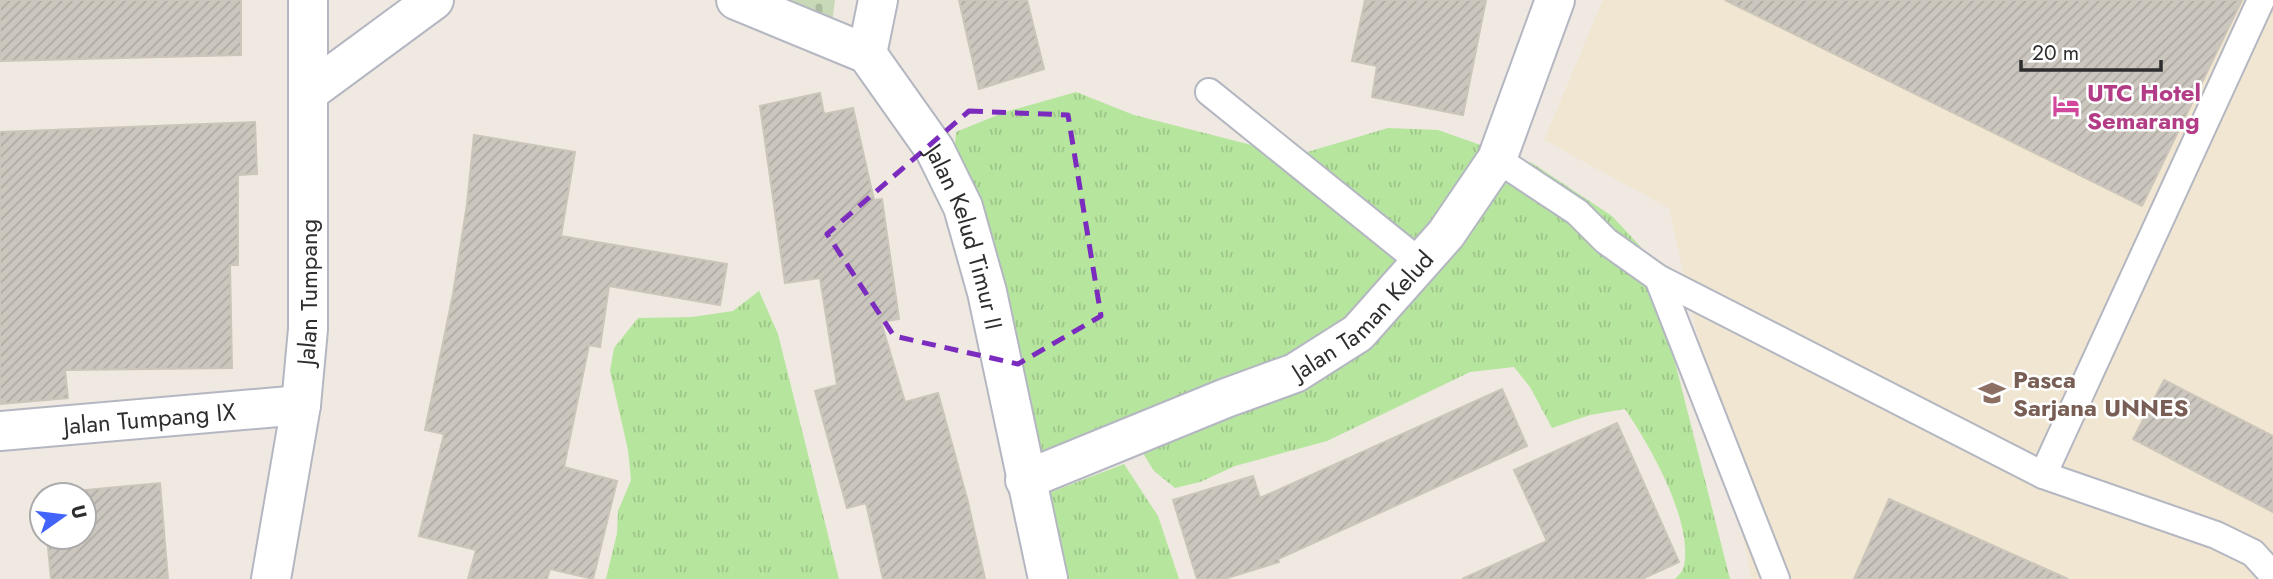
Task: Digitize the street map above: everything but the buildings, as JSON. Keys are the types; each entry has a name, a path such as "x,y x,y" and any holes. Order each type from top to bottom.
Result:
{"street":[{"name":"Jalan Tumpang","path":"271,579 301,405 308,329 308,0"},
{"path":"309,92 435,0"},
{"path":"736,0 867,54 878,0"},
{"name":"Jalan Taman Kelud","path":"1025,480 1226,398 1295,373 1358,333 1446,234 1497,159 1555,0"},
{"name":"Jalan Kelud Timur II","path":"867,54 935,150 963,207 987,292 1048,579"},
{"name":"Jalan Tumpang IX","path":"0,431 301,405"}],"lane":[{"path":"2043,475 2261,0"},
{"path":"1209,92 1420,262"},
{"path":"1497,159 1577,212 1606,241 1658,278 2043,475 2216,535 2253,553 2273,575"},
{"path":"1658,278 1776,579"}],"highlighted area":[{"path":"969,111 1068,115 1101,316 1018,364 894,336 827,234"}],"shaded area":[{"name":"Pasca Sarjana UNNES","path":"1603,0 2273,0 2273,579 1752,579 1669,208 1544,140"}],"green space":[{"path":"776,0 835,0 832,23"},
{"path":"1076,92 1134,115 1294,156 1388,128 1438,130 1532,163 1612,216 1641,247 1676,366 1730,579 1675,579 1683,568 1685,548 1676,506 1657,463 1625,409 1590,415 1552,428 1530,387 1514,367 1470,372 1327,441 1235,466 1200,482 1175,488 1154,471 1141,450 1018,460 949,209 956,132 1005,112"},
{"path":"759,291 778,334 839,579 606,579 617,533 618,511 631,480 628,450 610,371 614,348 638,318 692,317 733,311"},
{"path":"1124,464 1158,516 1179,579 1048,579 1025,502"}],"place":[{"name":"UTC Hotel Semarang","path":"2066,106"},
{"name":"Pasca Sarjana UNNES","path":"1992,393"}]}
